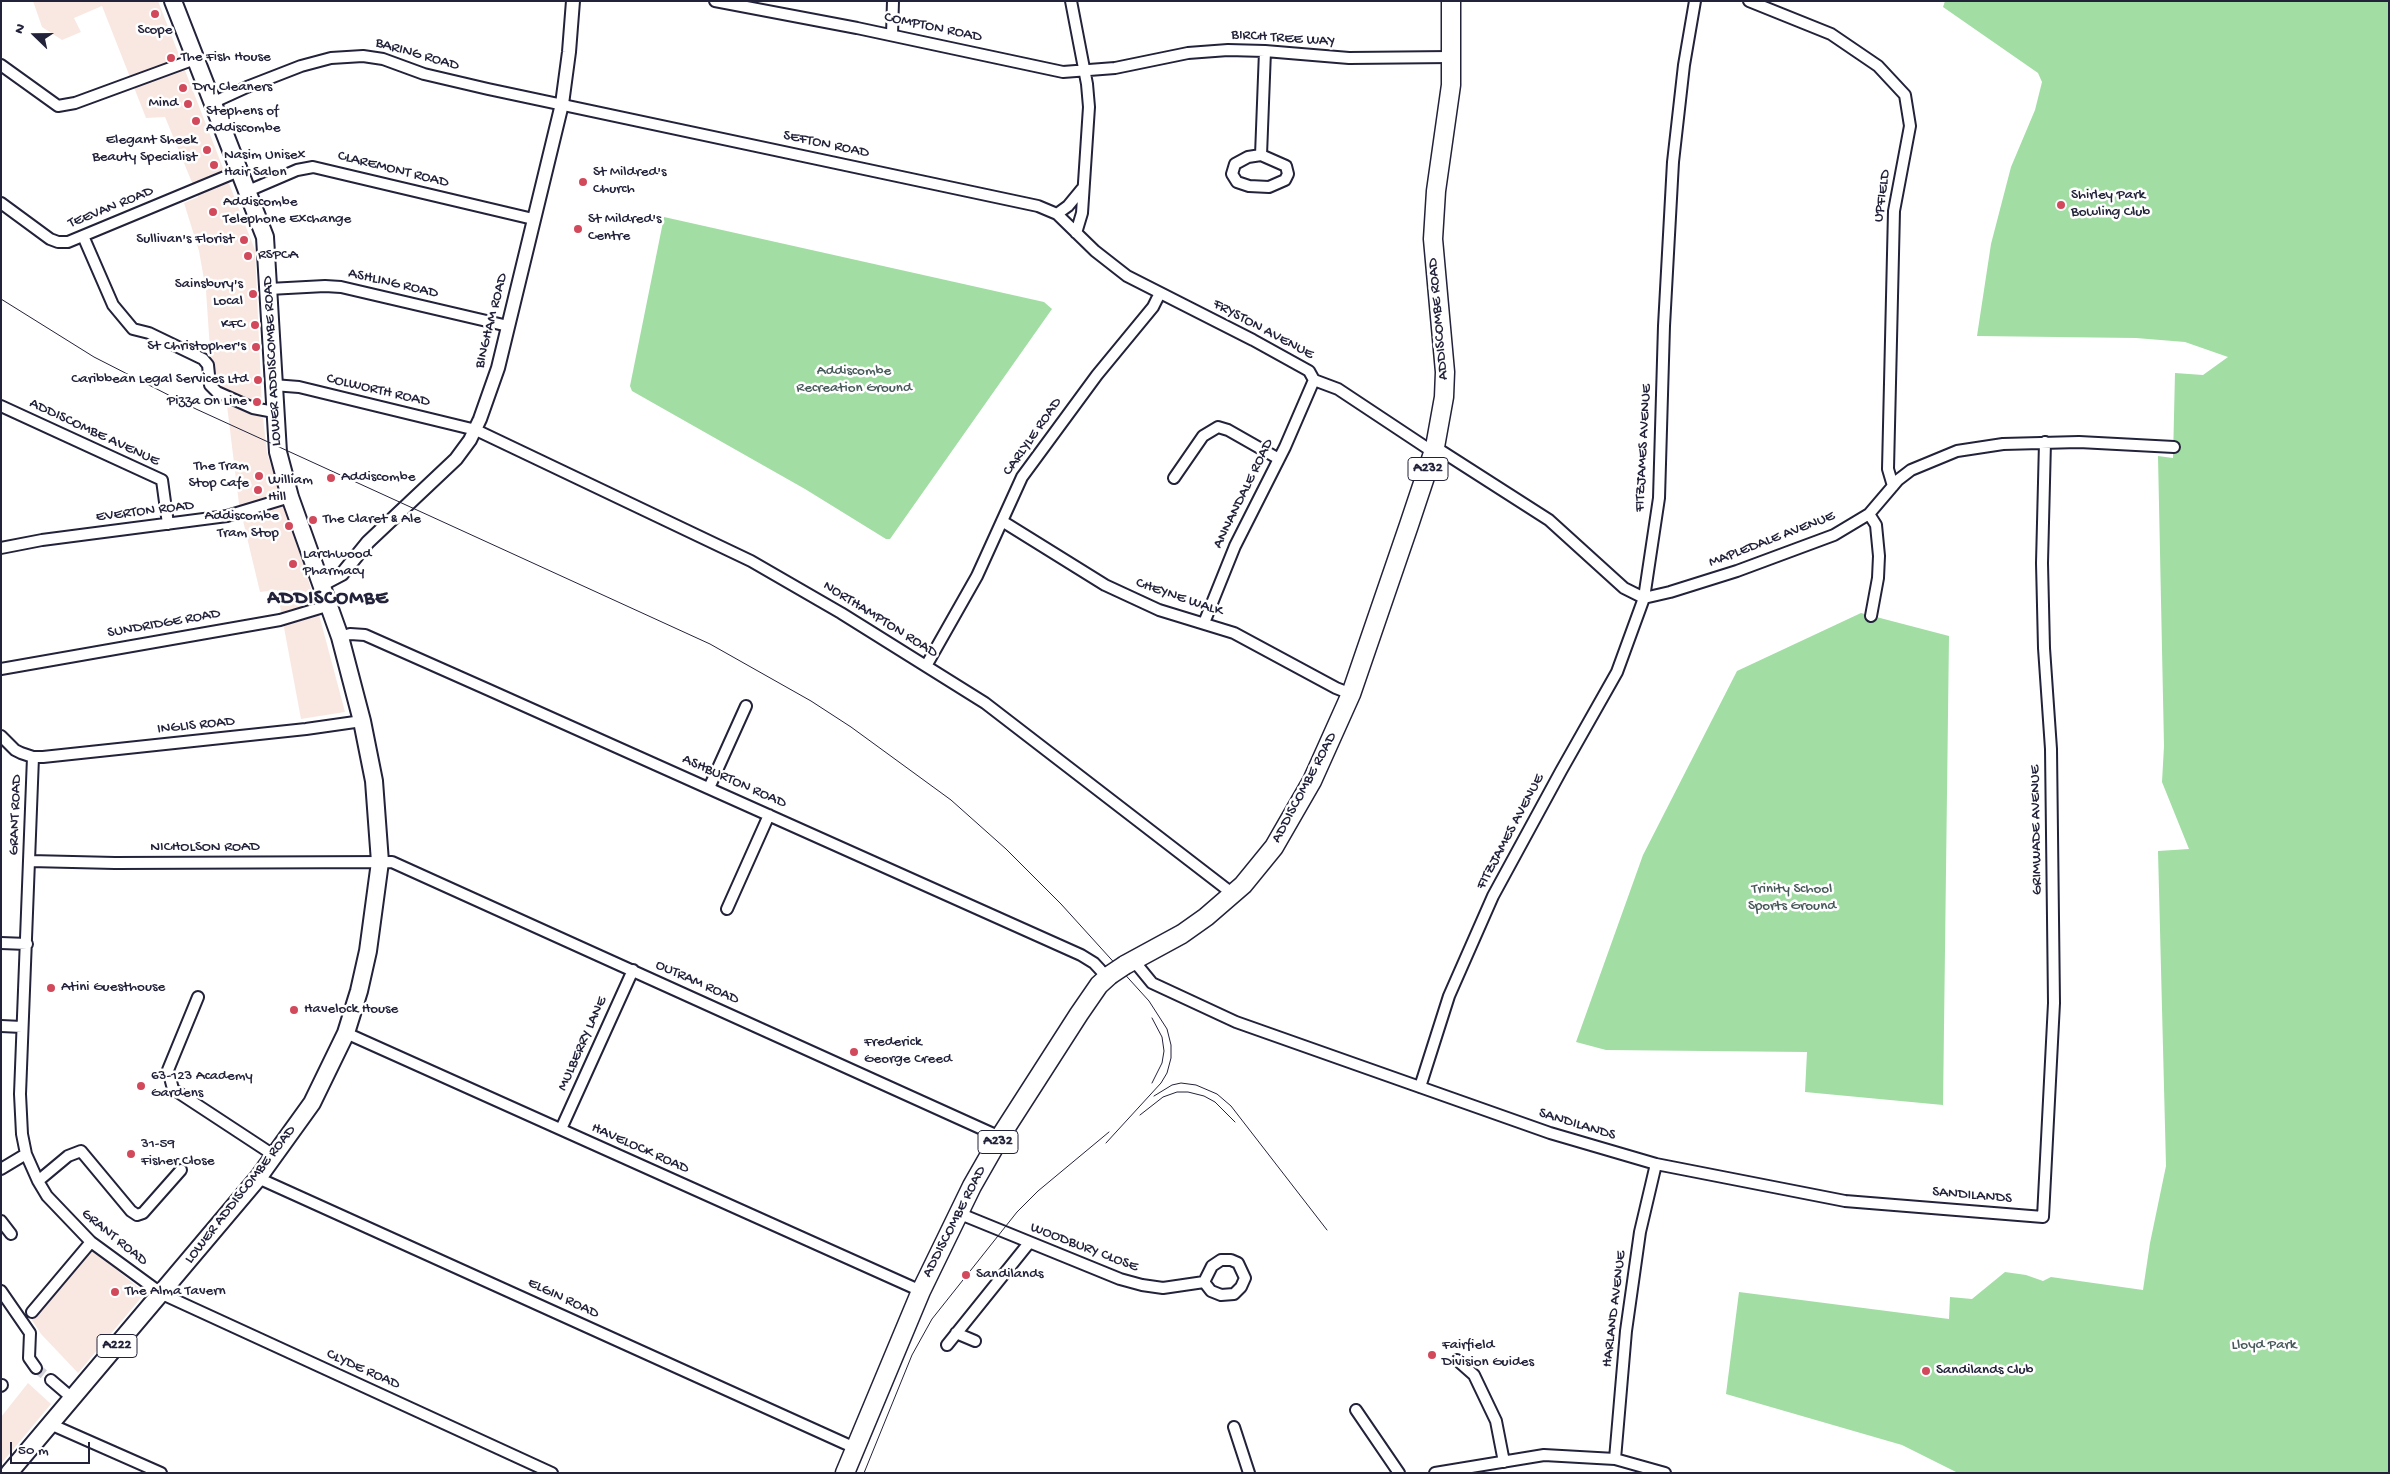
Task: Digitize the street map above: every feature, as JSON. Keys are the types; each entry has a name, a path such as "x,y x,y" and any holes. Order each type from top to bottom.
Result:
{"highway":[{"name":"ADDISCOMBE ROAD","path":"845,1473 921,1292 958,1213 1000,1137 1094,992 1108,976 1196,925 1233,894 1265,860 1284,832 1320,764 1351,694 1434,450 1444,397 1445,372 1434,268 1434,217 1449,102 1451,1"}],"main road":[{"name":"LOWER ADDISCOMBE ROAD","path":"9,1473 258,1178 312,1103 346,1033 359,991 368,951 380,862 374,781 362,721 340,637 323,584 290,497 278,452 274,412 265,237 173,1"}],"street":[{"name":"BINGHAM ROAD","path":"323,584 342,574 368,542 446,470 461,453 476,430 493,386 562,104 573,1"},
{"name":"COMPTON ROAD","path":"715,1 892,35 1052,70 1085,72"},
{"path":"892,35 893,1"},
{"path":"1071,1 1085,72 1089,107 1082,189 1082,213 1076,232"},
{"name":"FITZJAMES AVENUE","path":"1420,1087 1448,996 1493,896 1560,771 1617,672 1644,598 1659,498 1664,326 1673,162 1684,64 1694,1"},
{"name":"UPFIELD","path":"1749,1 1831,34 1878,66 1905,95 1910,126 1894,211 1888,468 1893,486"},
{"name":"BIRCH TREE WAY","path":"1085,72 1198,52 1236,50 1349,58 1451,56"},
{"path":"1261,155 1265,51"},
{"name":"BARING ROAD","path":"212,104 247,86 301,66 331,58 353,56 383,59 424,74 562,104"},
{"path":"1,65 58,106 75,104 195,59"},
{"name":"SEFTON ROAD","path":"562,104 1038,206 1057,214 1076,232"},
{"path":"1261,155 1286,166 1288,174 1285,180 1269,187 1249,186 1237,182 1232,174 1235,164 1248,157 1261,155"},
{"name":"CLAREMONT ROAD","path":"248,191 297,170 313,167 533,219"},
{"name":"TEEVAN ROAD","path":"1,204 54,241 68,242 239,171"},
{"path":"1057,214 1068,206 1082,189"},
{"name":"FRYSTON AVENUE","path":"1076,232 1117,270 1309,371 1314,380 1338,389 1434,450"},
{"path":"83,236 113,306 131,326 198,356 208,365 210,385 217,392 253,408 274,412"},
{"name":"ASHLING ROAD","path":"269,289 341,287 508,326"},
{"name":"CARLYLE ROAD","path":"926,666 976,576 1015,490 1028,467 1097,375 1153,307 1160,293"},
{"name":"ANNANDALE ROAD","path":"1204,623 1235,546 1279,460 1314,380"},
{"name":"COLWORTH ROAD","path":"273,385 299,387 476,430"},
{"name":"ADDISCOMBE AVENUE","path":"1,406 162,480 168,524"},
{"path":"1174,478 1203,436 1218,427 1228,430 1279,460"},
{"name":"NORTHAMPTON ROAD","path":"476,430 739,555 841,613 1003,716 1233,894"},
{"name":"MAPLEDALE AVENUE","path":"1644,598 1738,572 1827,538 1869,514 1902,477 1922,464 1962,449 2003,444 2045,442 2174,446"},
{"name":"GRIMWADE AVENUE","path":"2043,1217 2054,1003 2052,789 2042,563 2045,442"},
{"path":"1434,450 1549,520 1624,588 1644,598"},
{"name":"EVERTON ROAD","path":"1,548 42,540 227,516 290,497"},
{"path":"1869,514 1876,525 1879,556 1878,578 1871,616"},
{"name":"CHEYNE WALK","path":"1002,521 1105,585 1159,610 1204,623 1246,639 1336,688 1351,694"},
{"name":"SUNDRIDGE ROAD","path":"1,669 280,620 330,605"},
{"name":"ASHBURTON ROAD","path":"340,637 350,634 366,635 1082,955 1108,976"},
{"path":"709,788 746,706"},
{"name":"INGLIS ROAD","path":"33,757 296,730 362,721"},
{"path":"1,736 15,750 33,757"},
{"name":"GRANT ROAD","path":"33,757 20,1094 22,1134 26,1154 38,1181 52,1202 91,1242 162,1294"},
{"path":"727,909 769,815"},
{"name":"NICHOLSON ROAD","path":"30,861 115,864 380,862"},
{"name":"OUTRAM ROAD","path":"380,862 392,862 1000,1137"},
{"path":"1,943 27,944"},
{"name":"SANDILANDS","path":"1130,963 1158,986 1236,1022 1550,1134 1656,1164 1845,1201 2043,1217"},
{"name":"MULBERRY LANE","path":"560,1130 633,970"},
{"path":"198,997 168,1070 173,1088 275,1156"},
{"path":"1,1026 22,1027"},
{"name":"HAVELOCK ROAD","path":"346,1033 921,1292"},
{"path":"38,1181 68,1156 81,1150 131,1211 137,1215 143,1213 181,1170"},
{"path":"1,1169 26,1154"},
{"name":"HARLAND AVENUE","path":"1615,1459 1626,1331 1640,1232 1656,1164"},
{"name":"ELGIN ROAD","path":"258,1178 855,1448"},
{"name":"WOODBURY CLOSE","path":"958,1213 1120,1279 1163,1288 1184,1287 1204,1282"},
{"path":"1,1221 11,1234"},
{"path":"32,1312 91,1242"},
{"path":"946,1345 1029,1243"},
{"path":"1,1291 30,1333 29,1358 36,1368"},
{"name":"CLYDE ROAD","path":"162,1294 552,1473"},
{"path":"956,1334 975,1341"},
{"path":"1457,1360 1474,1375 1496,1420 1504,1462"},
{"path":"50,1380 72,1398"},
{"path":"1356,1410 1399,1473"},
{"path":"50,1424 161,1473"},
{"path":"1234,1427 1248,1473"},
{"path":"1435,1473 1461,1471 1544,1455 1615,1459 1665,1473"}],"shaded area":[{"path":"33,1 158,1 255,250 262,408 267,453 317,607 345,712 301,719 277,590 260,592 239,504 225,389 217,386 212,379 206,291 199,251 184,203 198,197 165,117 146,118 102,6 74,18 81,32 62,40 42,27"},
{"path":"89,1247 145,1293 78,1373 41,1334 30,1317"},
{"path":"28,1383 51,1404 1,1464 1,1417"}],"green space":[{"name":"Lloyd Park","path":"1945,1 2389,1 2389,1473 1958,1473 1902,1445 1726,1394 1739,1292 1949,1319 1950,1297 1972,1299 2005,1272 2026,1275 2043,1281 2051,1277 2143,1290 2150,1243 2166,1166 2158,851 2189,849 2162,782 2164,746 2158,456 2173,458 2175,373 2203,375 2228,357 2185,342 2136,338 1977,336 1991,244 2011,167 2035,110 2042,82 2038,73 1943,7"},
{"name":"Addiscombe Recreation Ground","path":"664,217 1044,302 1052,309 890,539 886,539 805,489 632,391 630,386"},
{"name":"Trinity School Sports Ground","path":"1861,613 1949,636 1943,1105 1805,1092 1807,1052 1606,1050 1576,1042 1643,855 1737,671"}],"tunnel":[{"path":"36,1368 51,1380"}],"tram line":[{"path":"1,299 94,357 196,409 710,644 811,701 851,727 951,800 1006,849 1061,904 1149,1001 1167,1029 1171,1045 1171,1058 1167,1073 1161,1083 1106,1143"},
{"path":"1152,1018 1162,1037 1164,1051 1162,1063 1152,1083"},
{"path":"1154,1096 1172,1085 1181,1083 1196,1085 1217,1094 1231,1106 1327,1230"},
{"path":"1140,1115 1163,1097 1177,1092 1188,1092 1204,1096 1215,1102 1235,1122"},
{"path":"864,1473 912,1355 932,1319 1017,1212 1038,1191 1109,1132"}],"place":[{"name":"Scope","path":"155,14"},
{"name":"The Fish House","path":"171,58"},
{"name":"Dry Cleaners","path":"183,88"},
{"name":"Mind","path":"188,104"},
{"name":"Stephens of Addiscombe","path":"196,121"},
{"name":"Elegant Sheek Beauty Specialist","path":"207,150"},
{"name":"Nasim Unisex Hair Salon","path":"214,165"},
{"name":"St Mildred's Church","path":"583,182"},
{"name":"Shirley Park Bowling Club","path":"2061,205"},
{"name":"Addiscombe Telephone Exchange","path":"213,212"},
{"name":"St Mildred's Centre","path":"578,229"},
{"name":"Sullivan's Florist","path":"244,240"},
{"name":"RSPCA","path":"248,256"},
{"name":"Sainsbury's Local","path":"253,294"},
{"name":"KFC","path":"255,325"},
{"name":"St Christopher's","path":"256,347"},
{"name":"Caribbean Legal Services Ltd","path":"258,380"},
{"name":"Pizza On Line","path":"257,402"},
{"name":"The Tram Stop Cafe","path":"259,476"},
{"name":"Addiscombe","path":"331,478"},
{"name":"William Hill","path":"258,490"},
{"name":"The Claret & Ale","path":"313,520"},
{"name":"Addiscombe Tram Stop","path":"289,526"},
{"name":"Larchwood Pharmacy","path":"293,564"},
{"name":"Atini Guesthouse","path":"51,988"},
{"name":"Havelock House","path":"294,1010"},
{"name":"Frederick George Creed","path":"854,1052"},
{"name":"63-123 Academy Gardens","path":"141,1086"},
{"name":"31-59 Fisher Close","path":"131,1154"},
{"name":"Sandilands","path":"966,1275"},
{"name":"The Alma Tavern","path":"115,1292"},
{"name":"Fairfield Division Guides","path":"1432,1355"},
{"name":"Sandilands Club","path":"1926,1371"}],"district":[{"name":"ADDISCOMBE","path":"328,600"}]}
